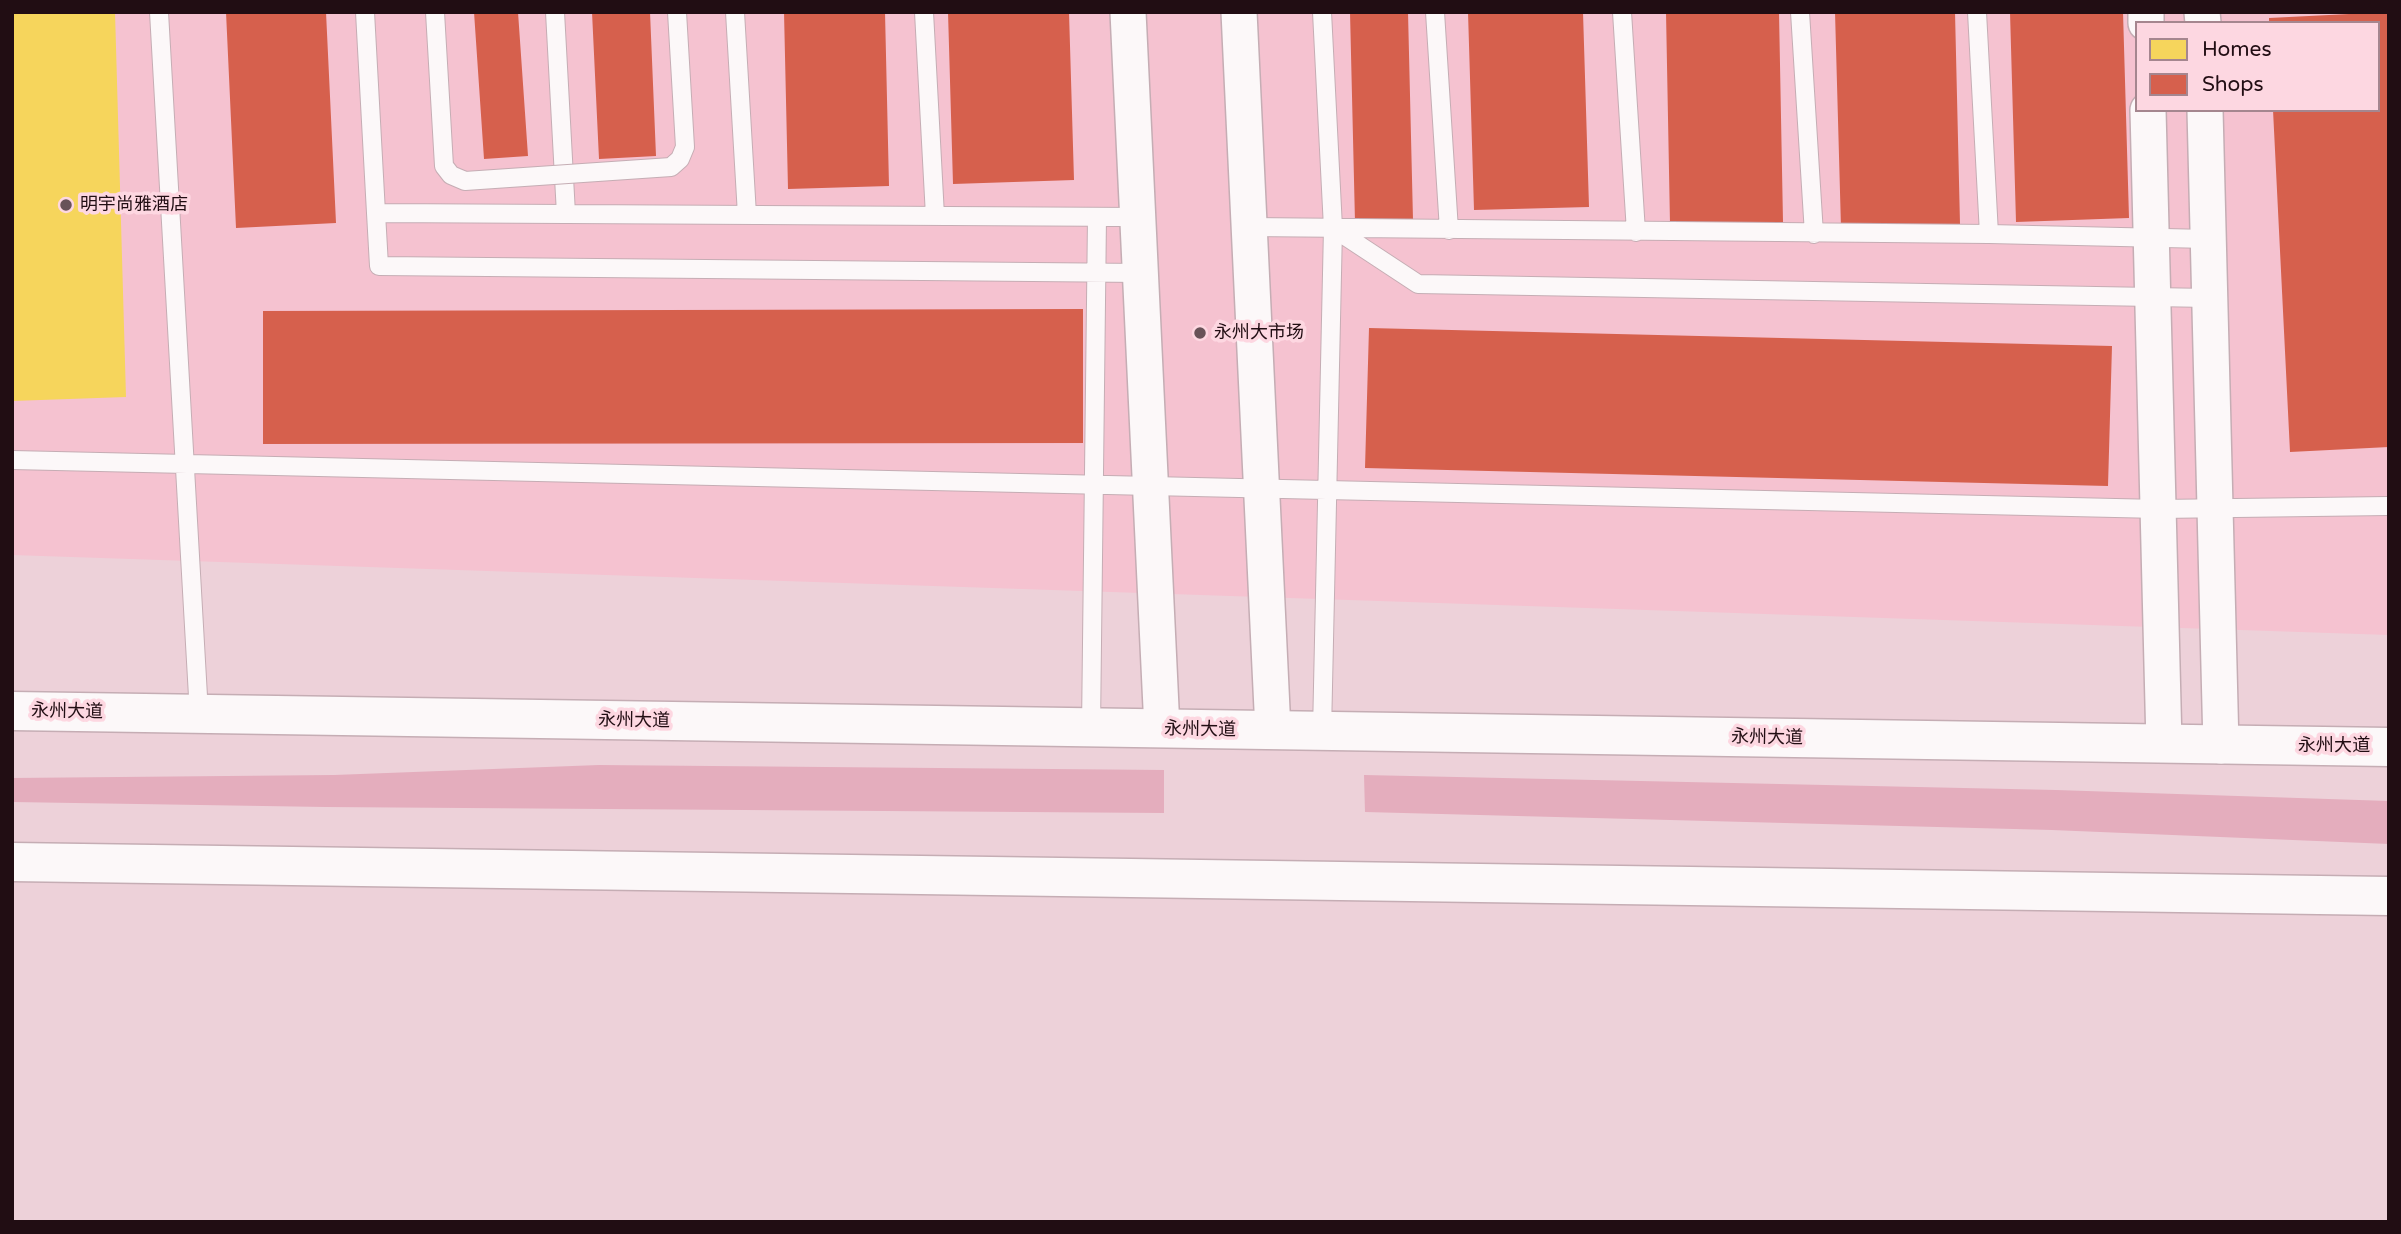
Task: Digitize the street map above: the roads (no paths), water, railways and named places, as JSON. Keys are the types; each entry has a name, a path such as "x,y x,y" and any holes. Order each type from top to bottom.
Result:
{"main road":[{"name":"永州大道","path":"12,711 2389,747"},
{"path":"12,862 2389,896"}],"street":[{"path":"1128,12 1162,729"},
{"path":"1240,12 1273,731"},
{"path":"2148,112 2164,744"},
{"path":"2205,112 2221,746"}],"lane":[{"path":"159,12 199,714"},
{"path":"365,12 379,266 1141,272"},
{"path":"435,12 444,166 451,175 465,181 671,167 680,159 685,146 677,12"},
{"path":"555,12 566,214"},
{"path":"735,12 747,215"},
{"path":"924,12 935,216"},
{"path":"1322,12 1333,228 1322,732"},
{"path":"1436,12 1449,230"},
{"path":"1622,12 1636,232"},
{"path":"1800,12 1814,234"},
{"path":"1976,12 1989,234"},
{"path":"376,213 1139,217"},
{"path":"1091,728 1097,217"},
{"path":"1250,227 1989,234 2208,239"},
{"path":"1333,228 1418,284 2209,298"},
{"path":"12,460 2159,509 2389,506"}],"place":[{"name":"明宇尚雅酒店","path":"66,205"},
{"name":"永州大市场","path":"1200,333"}]}
